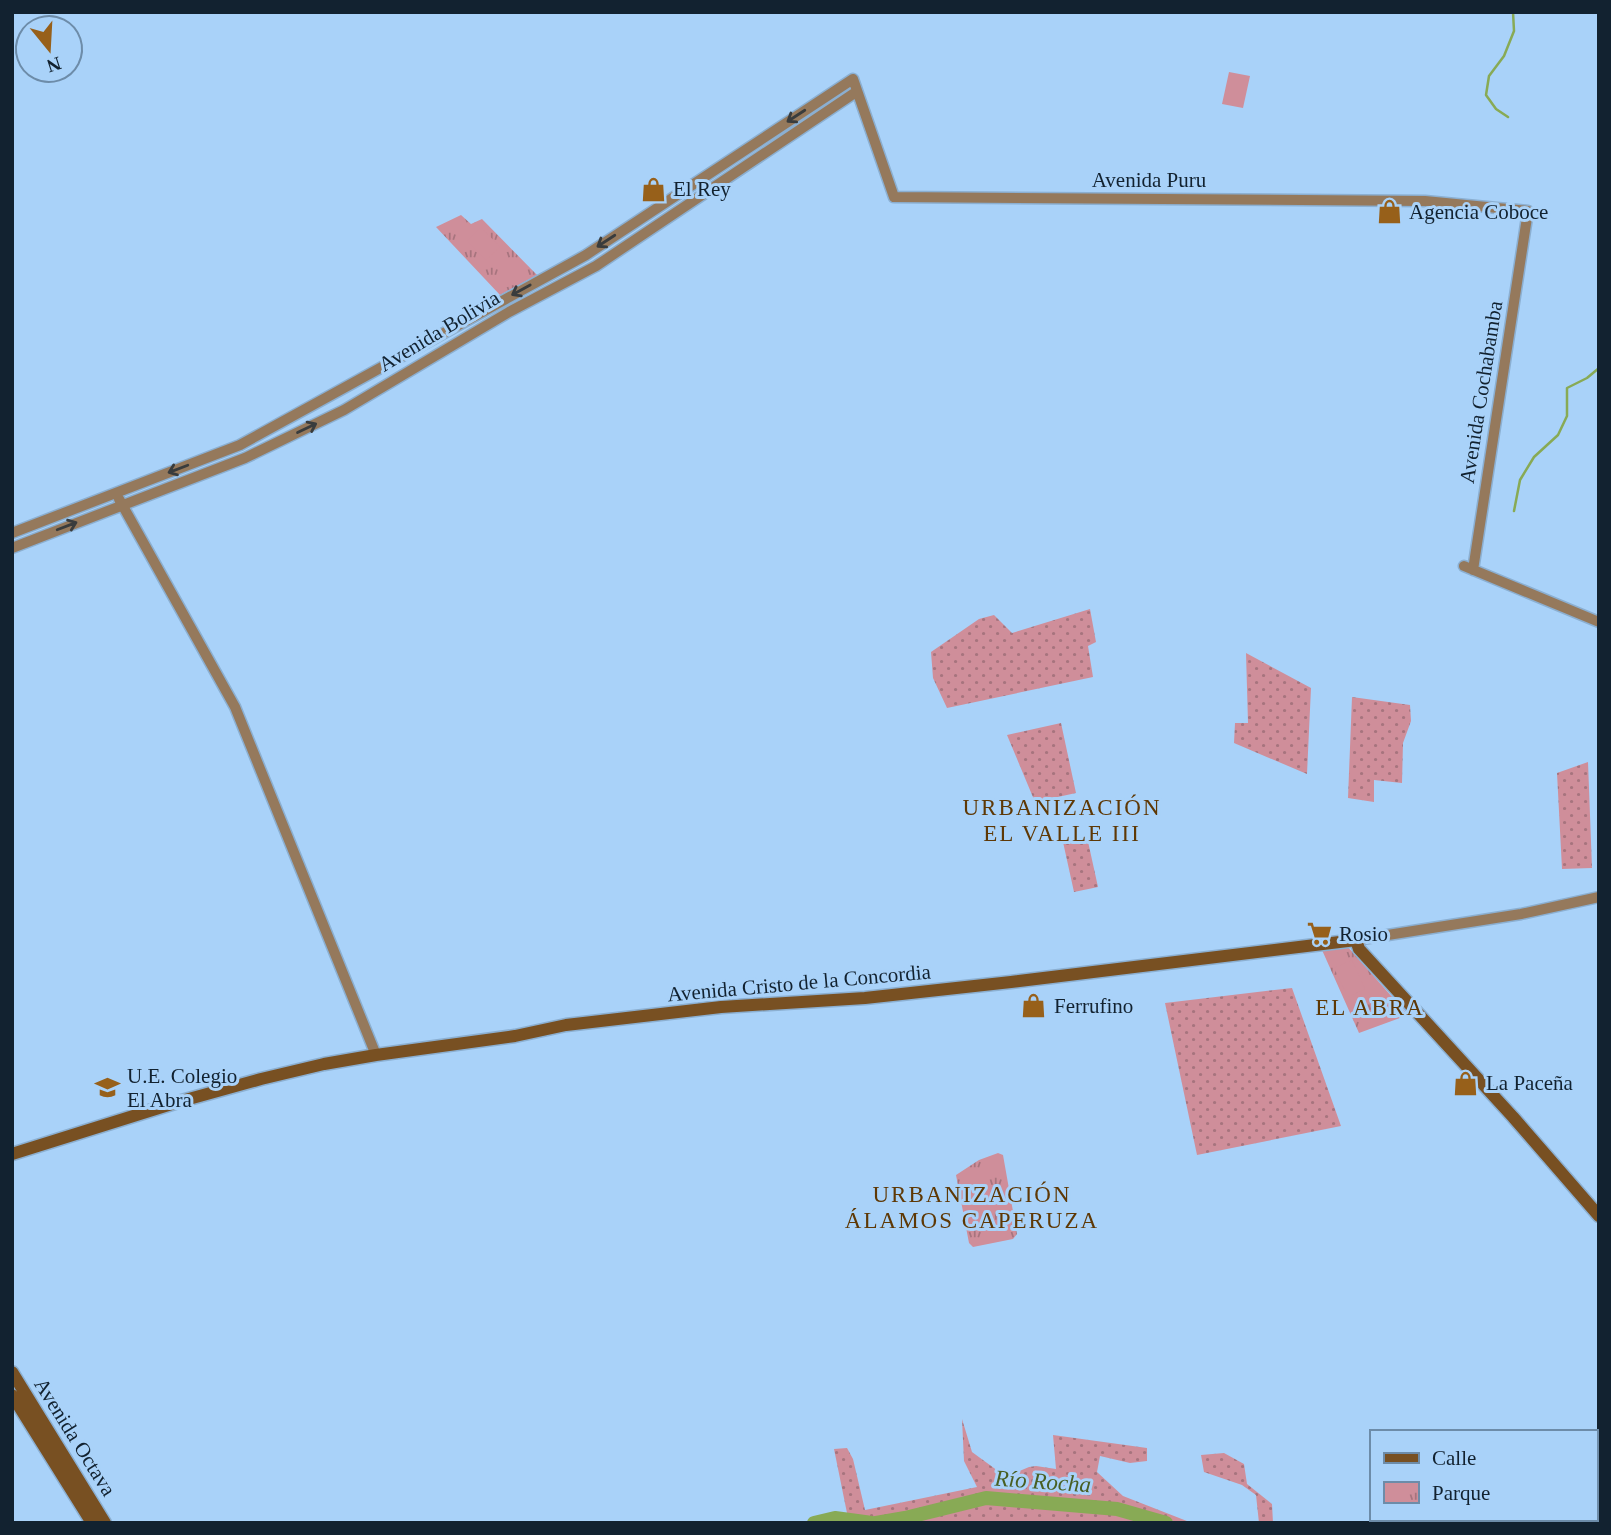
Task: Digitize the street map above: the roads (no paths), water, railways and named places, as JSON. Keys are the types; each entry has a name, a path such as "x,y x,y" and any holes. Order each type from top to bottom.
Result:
{"main road":[{"name":"Avenida Cristo de la Concordia","path":"12,1154 261,1079 376,1055 515,1036 579,1023 721,1007 865,998 1356,940"},
{"path":"1356,940 1359,950 1504,1107 1599,1216"},
{"name":"Avenida Octava","path":"12,1373 105,1523"},
{"name":"Avenida Octava","path":"12,1395 92,1523"}],"street":[{"name":"Avenida Puru","path":"853,79 894,197 1425,201 1528,211"},
{"name":"Avenida Bolivia","path":"12,533 240,445 586,255 853,79"},
{"name":"Avenida Bolivia","path":"12,547 245,458 344,410 509,312 596,266 856,92"},
{"name":"Avenida Cochabamba","path":"1528,211 1468,568 1599,622"},
{"path":"116,493 236,707 376,1055"},
{"name":"Avenida Cristo de la Concordia","path":"1356,940 1521,914 1599,897"}],"waterway":[{"path":"1508,117 1496,109 1486,95 1489,76 1504,56 1514,31 1513,12"},
{"path":"1514,511 1520,480 1534,457 1558,435 1567,416 1567,388 1587,378 1599,368"},
{"name":"Río Rocha","path":"876,1523 986,1498 1117,1509 1166,1523"},
{"name":"Río Rocha","path":"834,1523 835,1518"},
{"name":"Río Rocha","path":"814,1523 835,1518 872,1523"},
{"name":"Río Rocha","path":"1467,1523 1474,1521"},
{"name":"Río Rocha","path":"1530,1521 1537,1523"}],"place":[{"name":"El Rey","path":"653,189"},
{"name":"Agencia Coboce","path":"1389,212"},
{"name":"Rosio","path":"1319,934"},
{"name":"Ferrufino","path":"1034,1006"},
{"name":"La Paceña","path":"1466,1083"},
{"name":"U.E. Colegio El Abra","path":"107,1088"}],"district":[{"name":"URBANIZACIÓN EL VALLE III","path":"1062,820"},
{"name":"EL ABRA","path":"1370,1007"},
{"name":"URBANIZACIÓN ÁLAMOS CAPERUZA","path":"972,1207"}]}
